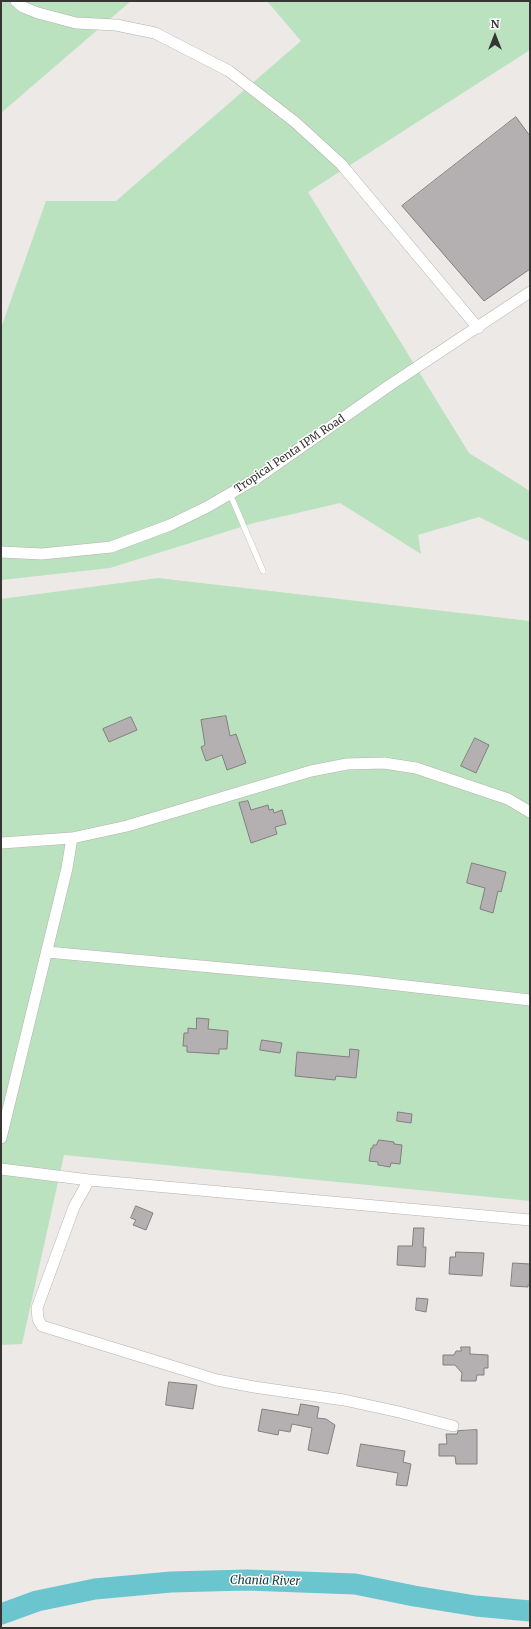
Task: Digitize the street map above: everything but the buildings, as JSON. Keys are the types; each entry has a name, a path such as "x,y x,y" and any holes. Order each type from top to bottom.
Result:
{"street":[{"path":"16,1 23,7 38,13 68,21 116,25 155,34 229,71 296,122 341,164 478,328"},
{"name":"Tropical Penta IPM Road","path":"1,552 42,554 111,547 170,525 230,494 257,478 390,385 478,328 530,292"},
{"path":"1,842 72,838 127,826 311,771 347,764 384,763 416,768 508,800 530,812"},
{"path":"1,1138 67,868 72,838"},
{"path":"47,952 354,980 530,1000"},
{"path":"1,1169 88,1180 530,1220"},
{"path":"88,1180 74,1207 37,1308 38,1320 42,1326 60,1333 217,1380 344,1400 453,1426"}],"lane":[{"path":"230,494 263,571"}],"green space":[{"path":"1,1 131,1 1,113"},
{"path":"267,1 530,1 530,50 308,192 469,453 530,491 530,542 479,517 418,535 421,554 340,503 254,523 110,568 1,580 1,328 46,201 116,201 301,41"},
{"path":"158,578 530,621 530,1201 64,1155 22,1344 1,1345 1,599"}],"waterway":[{"name":"Chania River","path":"1,1614 37,1601 95,1589 171,1582 247,1580 355,1584 414,1596 476,1606 530,1611"}]}
